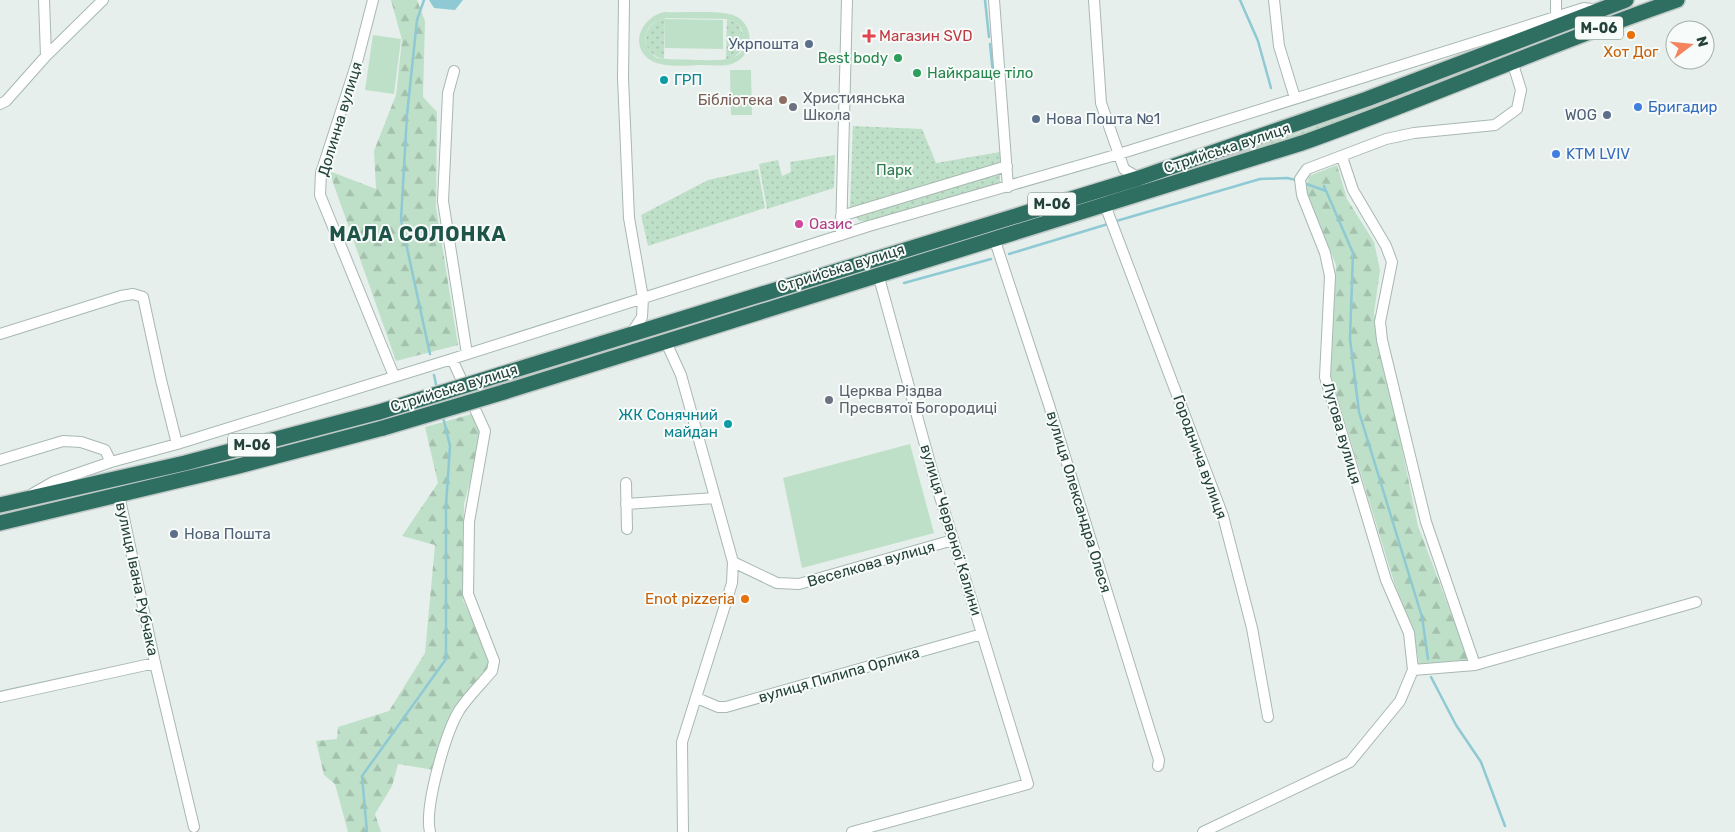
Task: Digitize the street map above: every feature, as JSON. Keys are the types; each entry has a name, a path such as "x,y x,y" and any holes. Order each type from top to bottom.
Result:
{"highway":[{"name":"Стрийська вулиця","path":"0,505 185,463 379,412 1139,178 1366,99 1626,0"},
{"name":"Стрийська вулиця","path":"0,523 384,428 994,238 1109,216 1347,127 1512,61 1677,0"}],"street":[{"path":"44,0 46,56"},
{"path":"0,104 14,93 46,56 103,0"},
{"name":"Долинна вулиця","path":"373,0 357,62 321,173 320,195 394,376"},
{"path":"624,0 623,78 629,218 643,298 642,317 630,334"},
{"path":"841,235 847,0"},
{"path":"994,0 1008,187"},
{"path":"1094,0 1101,103 1126,172 1139,178"},
{"path":"1274,0 1279,46 1295,98"},
{"path":"1556,0 1556,16"},
{"path":"24,500 53,482 111,462 177,444 452,359 841,235 1008,187 1120,158 1295,98 1556,16 1584,8 1598,10"},
{"name":"Лугова вулиця","path":"1413,670 1409,632 1386,580 1325,377 1330,276 1325,253 1302,195 1300,179 1307,169 1386,140 1414,133 1495,125 1517,108 1521,90 1512,61"},
{"path":"454,72 448,93 443,202 467,354"},
{"path":"1342,157 1354,190 1386,246 1392,262 1380,322 1382,340 1426,522 1475,665"},
{"path":"1109,187 1119,176 1120,158"},
{"path":"841,216 1007,166"},
{"name":"Городнича вулиця","path":"1109,216 1222,516 1252,628 1268,717"},
{"name":"вулиця Олександра Олеся","path":"994,238 1052,414 1159,760 1158,766"},
{"name":"вулиця Червоної Калини","path":"852,832 1028,784 953,540 878,274"},
{"path":"0,334 121,296 133,294 143,297 160,380 177,444"},
{"path":"642,317 652,324 664,324"},
{"path":"665,340 681,375 733,562 732,583 682,742 683,832"},
{"path":"430,832 428,816 430,793 456,717 492,671 494,661 469,602 468,594 469,522 485,431 452,359"},
{"path":"0,460 50,444 81,442 105,450 111,462"},
{"path":"626,483 627,529"},
{"name":"вулиця Івана Рубчака","path":"119,495 155,663 194,827"},
{"path":"626,504 715,498"},
{"name":"Веселкова вулиця","path":"733,562 777,583 800,584 953,540"},
{"path":"1203,832 1350,762 1400,701 1413,670 1475,665 1696,602"},
{"name":"вулиця Пилипа Орлика","path":"697,698 726,707 982,634"},
{"name":"вулиця Івана Рубчака","path":"0,697 155,663"}],"green space":[{"path":"391,0 417,0 425,21 423,97 437,112 436,207 458,345 396,361 329,171 376,189 374,151 396,95 402,40"},
{"path":"664,12 709,12 733,15 740,19 749,31 749,46 741,59 727,65 679,66 660,64 646,57 641,50 639,42 643,27 655,15","holes":["665,18 727,19 738,24 742,30 744,41 743,49 732,58 714,60 662,59 657,58 651,53 645,41 648,29 652,24"]},
{"path":"665,18 664,59 650,51 646,45 645,38 651,26"},
{"path":"665,19 723,20 723,49 665,48"},
{"path":"727,19 738,24 744,36 740,52 726,60"},
{"path":"373,35 401,39 394,94 365,90"},
{"path":"730,70 751,70 752,115 731,115"},
{"path":"1442,78 1444,83 1300,138 902,261 901,256 1299,133"},
{"name":"Парк","path":"853,126 922,129 936,163 1000,152 1000,182 869,221 859,221 850,207"},
{"path":"835,155 834,188 767,209 759,164 778,160 782,176 791,172 790,162"},
{"path":"1337,165 1347,199 1374,242 1380,270 1374,313 1418,526 1469,661 1419,664 1414,633 1394,582 1330,373 1336,265 1306,190 1309,176"},
{"path":"758,169 765,208 648,246 641,215 708,180"},
{"path":"895,258 896,262 502,384 501,381"},
{"path":"472,414 483,433 464,504 463,600 487,651 489,669 455,711 434,770 398,764 392,786 375,814 381,832 348,832 335,784 324,775 316,741 337,739 338,727 389,711 425,653 435,545 402,536 438,483 425,427"},
{"path":"373,420 374,424 246,459 0,516 0,511"},
{"path":"910,444 934,533 802,568 783,478"}],"water":[{"path":"429,0 463,0 455,10 434,8"}],"waterway":[{"path":"424,0 417,20 407,115 401,220 430,354"},
{"path":"985,0 989,37"},
{"path":"1240,0 1258,41 1271,88"},
{"path":"990,44 993,74"},
{"path":"1113,222 1260,179 1287,178 1296,180"},
{"path":"1304,183 1326,191"},
{"path":"1324,186 1353,253 1350,339 1359,412 1422,617 1428,659"},
{"path":"1009,254 1108,224"},
{"path":"904,283 991,259"},
{"path":"434,375 437,389"},
{"path":"367,832 362,776 446,659 446,505 450,446 443,417"},
{"path":"1431,677 1456,725 1481,762 1505,826"}],"place":[{"name":"Хот Дог","path":"1631,35"},
{"name":"Магазин SVD","path":"869,36"},
{"name":"Укрпошта","path":"809,44"},
{"name":"Best body","path":"898,58"},
{"name":"Найкраще тіло","path":"917,73"},
{"name":"ГРП","path":"664,80"},
{"name":"Бібліотека","path":"783,100"},
{"name":"Християнська Школа","path":"793,107"},
{"name":"Бригадир","path":"1638,107"},
{"name":"WOG","path":"1607,115"},
{"name":"Нова Пошта №1","path":"1036,119"},
{"name":"KTM LVIV","path":"1556,154"},
{"name":"Оазис","path":"799,224"},
{"name":"Церква Різдва Пресвятої Богородиці","path":"829,400"},
{"name":"ЖК Сонячний майдан","path":"728,424"},
{"name":"Нова Пошта","path":"174,534"},
{"name":"Enot pizzeria","path":"745,599"}],"district":[{"name":"МАЛА СОЛОНКА","path":"418,234"}]}
